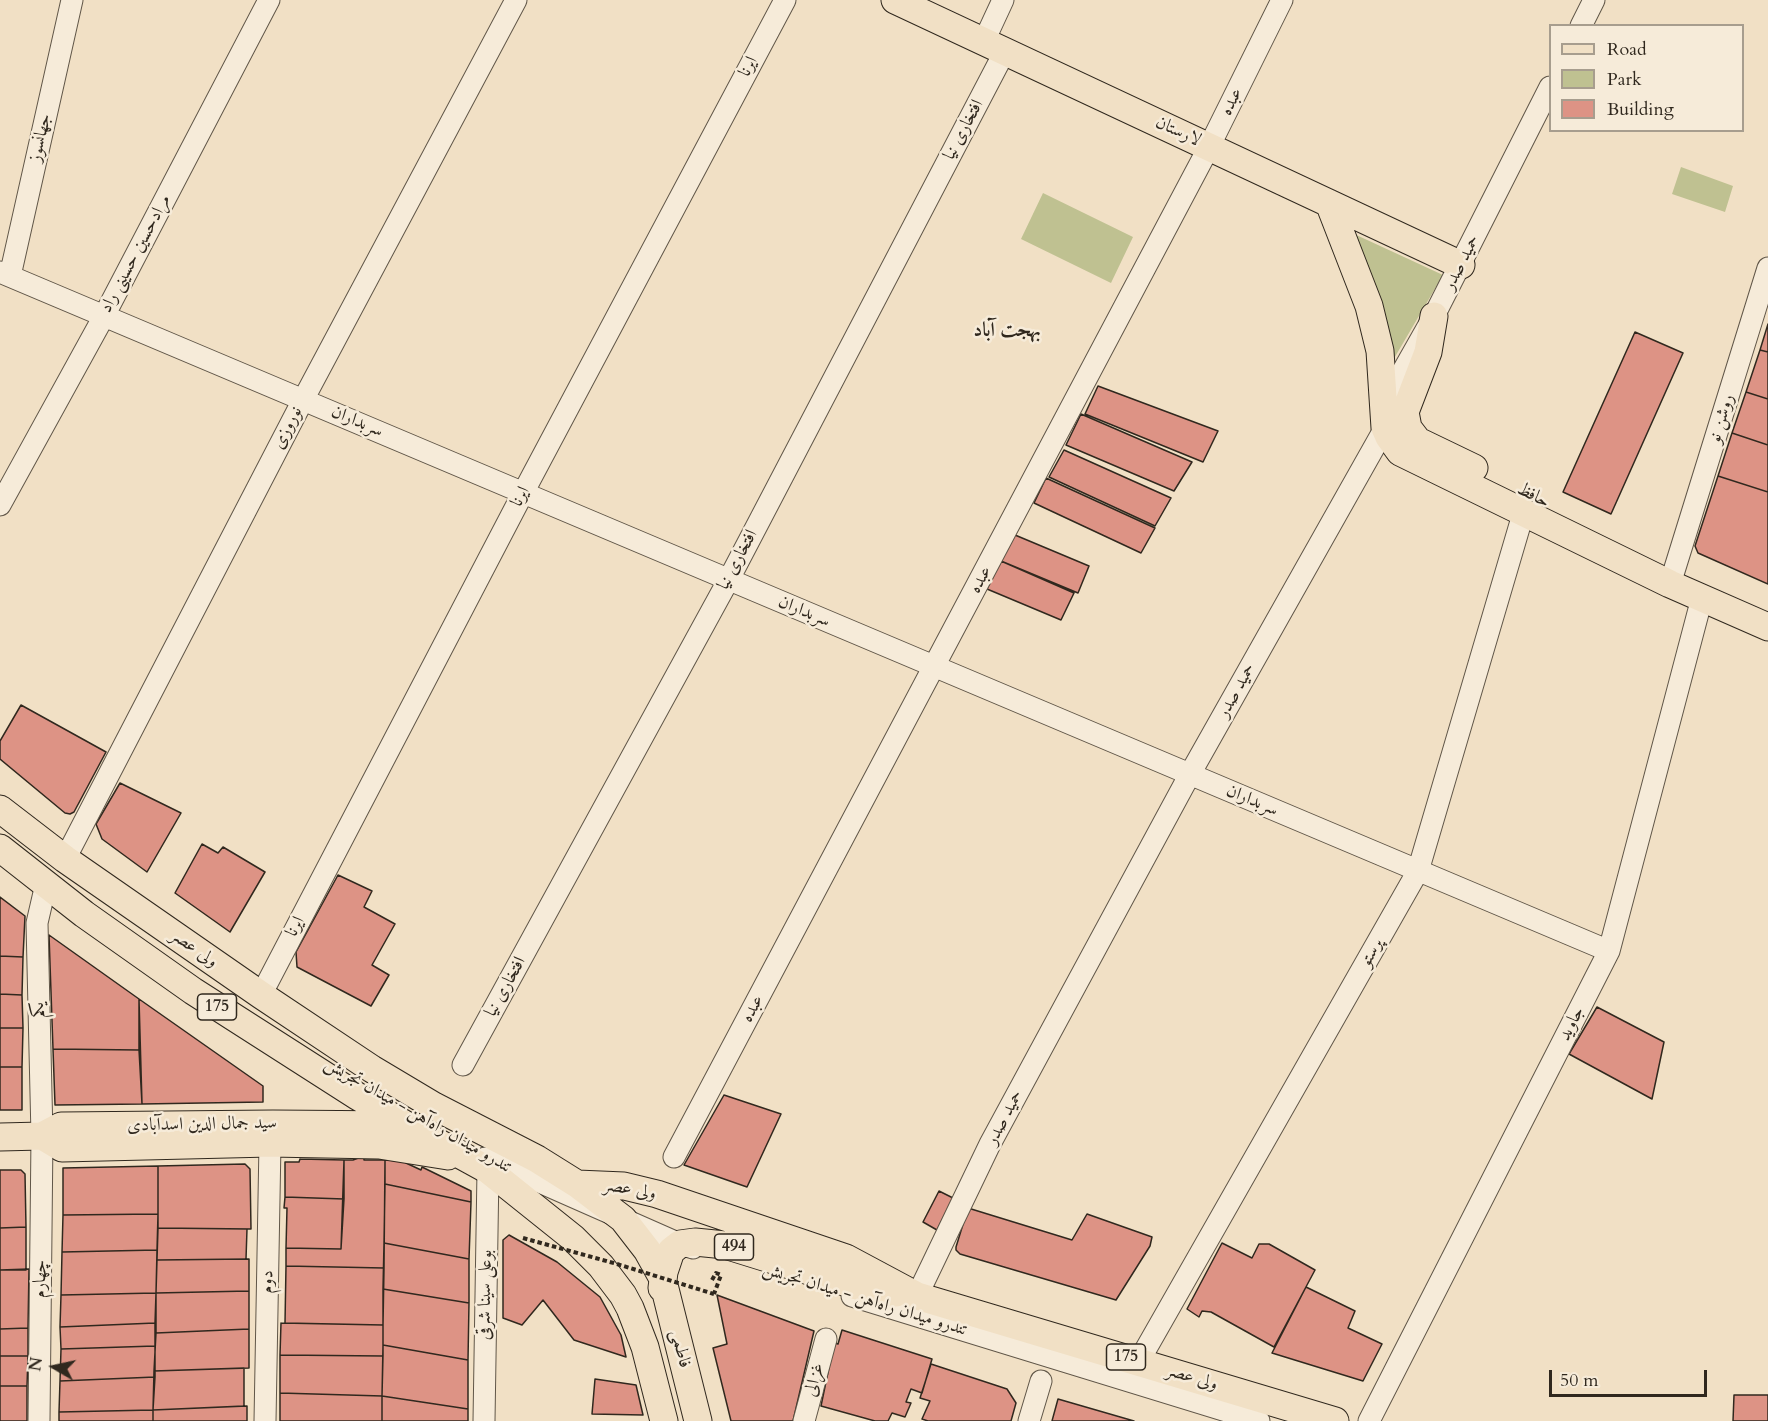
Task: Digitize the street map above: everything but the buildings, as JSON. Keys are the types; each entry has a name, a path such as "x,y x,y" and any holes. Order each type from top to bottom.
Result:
{"main road":[{"name":"لارستان","path":"895,0 1461,265"},
{"path":"1329,203 1369,306 1382,370 1385,428"},
{"name":"حافظ","path":"1434,316 1428,352 1405,412 1408,428 1418,441 1527,502 1704,591 1768,627"},
{"name":"حافظ","path":"1385,428 1394,445 1407,457 1527,502"},
{"name":"حافظ","path":"1704,591 1768,607"},
{"name":"ولی عصر","path":"0,809 65,859 261,995 372,1068 420,1117 573,1238 601,1266 623,1294 653,1373"},
{"name":"ولی عصر","path":"0,848 84,914 193,991 340,1084 420,1117 537,1159 577,1184 624,1186 657,1194 846,1258 917,1296 1139,1361 1270,1415 1335,1421"},
{"path":"340,1084 355,1100 357,1106 356,1115 347,1124"},
{"name":"سید جمال الدین اسدآبادی","path":"0,1137 42,1136 62,1126 347,1124 420,1117"},
{"path":"42,1136 62,1148 270,1143 379,1145 443,1154 488,1170"},
{"name":"فاطمی","path":"577,1184 623,1220 647,1250 663,1278 699,1421"},
{"name":"494","path":"680,1244 695,1242 725,1245 867,1289 917,1296"},
{"path":"653,1373 667,1258 671,1251 680,1244"},
{"name":"فاطمی","path":"653,1373 664,1421"}],"street":[{"name":"جهانسوز","path":"5,274 72,0"},
{"name":"مرادحسین حسینی راد","path":"0,505 104,316 269,0"},
{"name":"نوروزی","path":"65,859 303,400 516,0"},
{"name":"ايرنا","path":"261,995 523,493 785,0"},
{"name":"افتخاری نیا","path":"463,1065 729,579 994,46 1003,0"},
{"name":"عبده","path":"674,1157 1209,147 1282,0"},
{"path":"1582,24 1594,0"},
{"name":"حمید صدر","path":"917,1296 990,1144 1190,774 1385,428 1388,398 1461,265 1549,91"},
{"name":"روشن نو","path":"1673,577 1768,268"},
{"name":"سربداران","path":"5,274 1609,951"},
{"name":"پرستو","path":"1139,1361 1418,871 1527,502"},
{"name":"جاوید","path":"1369,1421 1609,951 1704,591"},
{"name":"تندرو میدان راه‌آهن - میدان تجریش","path":"0,840 235,1006 493,1162 680,1244 1270,1415"},
{"name":"یکم","path":"42,1136 37,923 46,884"},
{"name":"چهارم","path":"39,1421 42,1136"},
{"name":"دوم","path":"265,1421 270,1143"},
{"name":"بوعلی سینا شرقی","path":"484,1421 488,1170"},
{"name":"غزالی","path":"804,1421 826,1339"},
{"path":"1029,1421 1041,1381"}],"path":[{"path":"523,1238 714,1294 721,1275 716,1273 712,1280"}],"green space":[{"path":"1681,167 1733,186 1725,212 1672,194"},
{"path":"1043,193 1133,237 1111,283 1021,239"},
{"path":"1339,227 1443,275 1389,367"}],"district":[{"name":"بهجت آباد","path":"1007,331"}]}
